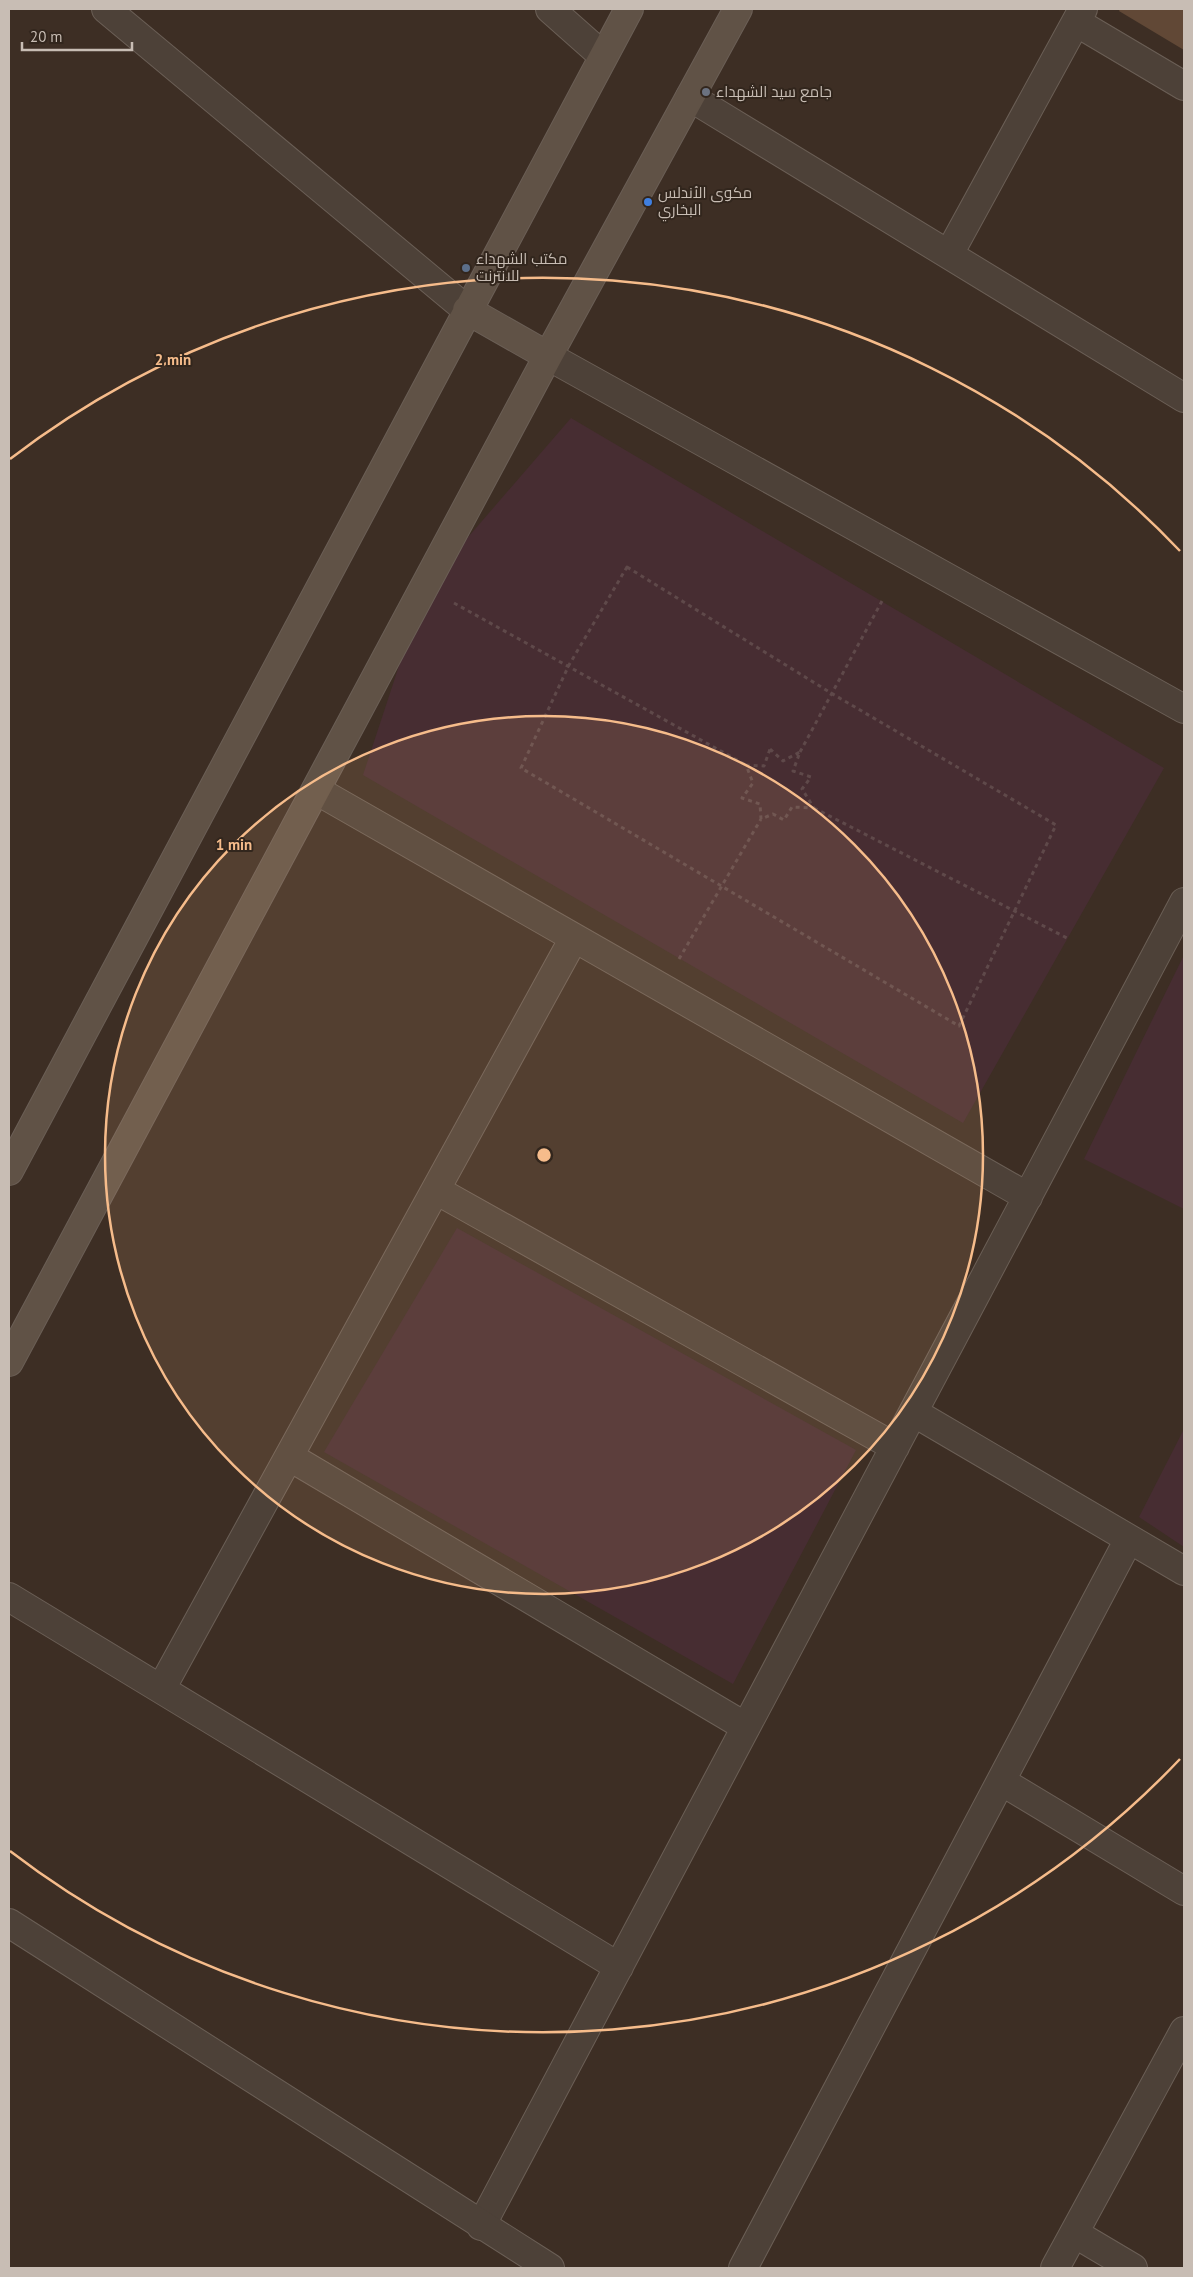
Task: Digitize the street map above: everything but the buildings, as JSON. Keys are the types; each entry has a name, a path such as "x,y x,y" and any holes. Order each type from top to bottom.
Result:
{"main road":[{"path":"9,1171 629,9"},
{"path":"9,1362 548,356 738,9"},
{"path":"467,310 548,356"}],"street":[{"path":"106,9 467,310"},
{"path":"550,9 603,56"},
{"path":"949,254 1079,15 1184,86"},
{"path":"690,97 1184,398"},
{"path":"548,356 1184,709"},
{"path":"316,790 1028,1197"},
{"path":"481,2226 1184,902"},
{"path":"162,1690 574,938"},
{"path":"436,1190 895,1447"},
{"path":"913,1412 1184,1571"},
{"path":"290,1457 746,1727"},
{"path":"743,2268 1130,1539"},
{"path":"9,1597 619,1967"},
{"path":"1001,1781 1184,1891"},
{"path":"9,1923 481,2226 550,2268"},
{"path":"1054,2268 1184,2031"},
{"path":"1074,2233 1133,2268"}],"path":[{"path":"627,567 831,693 1056,825 958,1026 521,768 569,665 627,567"},
{"path":"425,587 569,665 746,765 764,766 770,748 783,761 800,752"},
{"path":"814,808 802,790 811,777 793,771 800,752 882,601"},
{"path":"679,959 761,819 760,804 742,798 753,783 746,765"},
{"path":"761,819 773,814 784,820 792,807 814,808 1067,938"}],"shaded area":[{"path":"1120,9 1184,9 1184,50 1119,11"},
{"path":"571,418 1164,768 963,1123 363,775 425,587"},
{"path":"1184,955 1184,1209 1084,1159"},
{"path":"457,1228 856,1450 733,1684 324,1452"},
{"path":"1184,1429 1184,1547 1139,1517"}],"place":[{"name":"جامع سيد الشهداء","path":"706,92"},
{"name":"مكوى الأندلس البخاري","path":"648,202"},
{"name":"مكتب الشهداء للانترنت","path":"466,268"}]}
